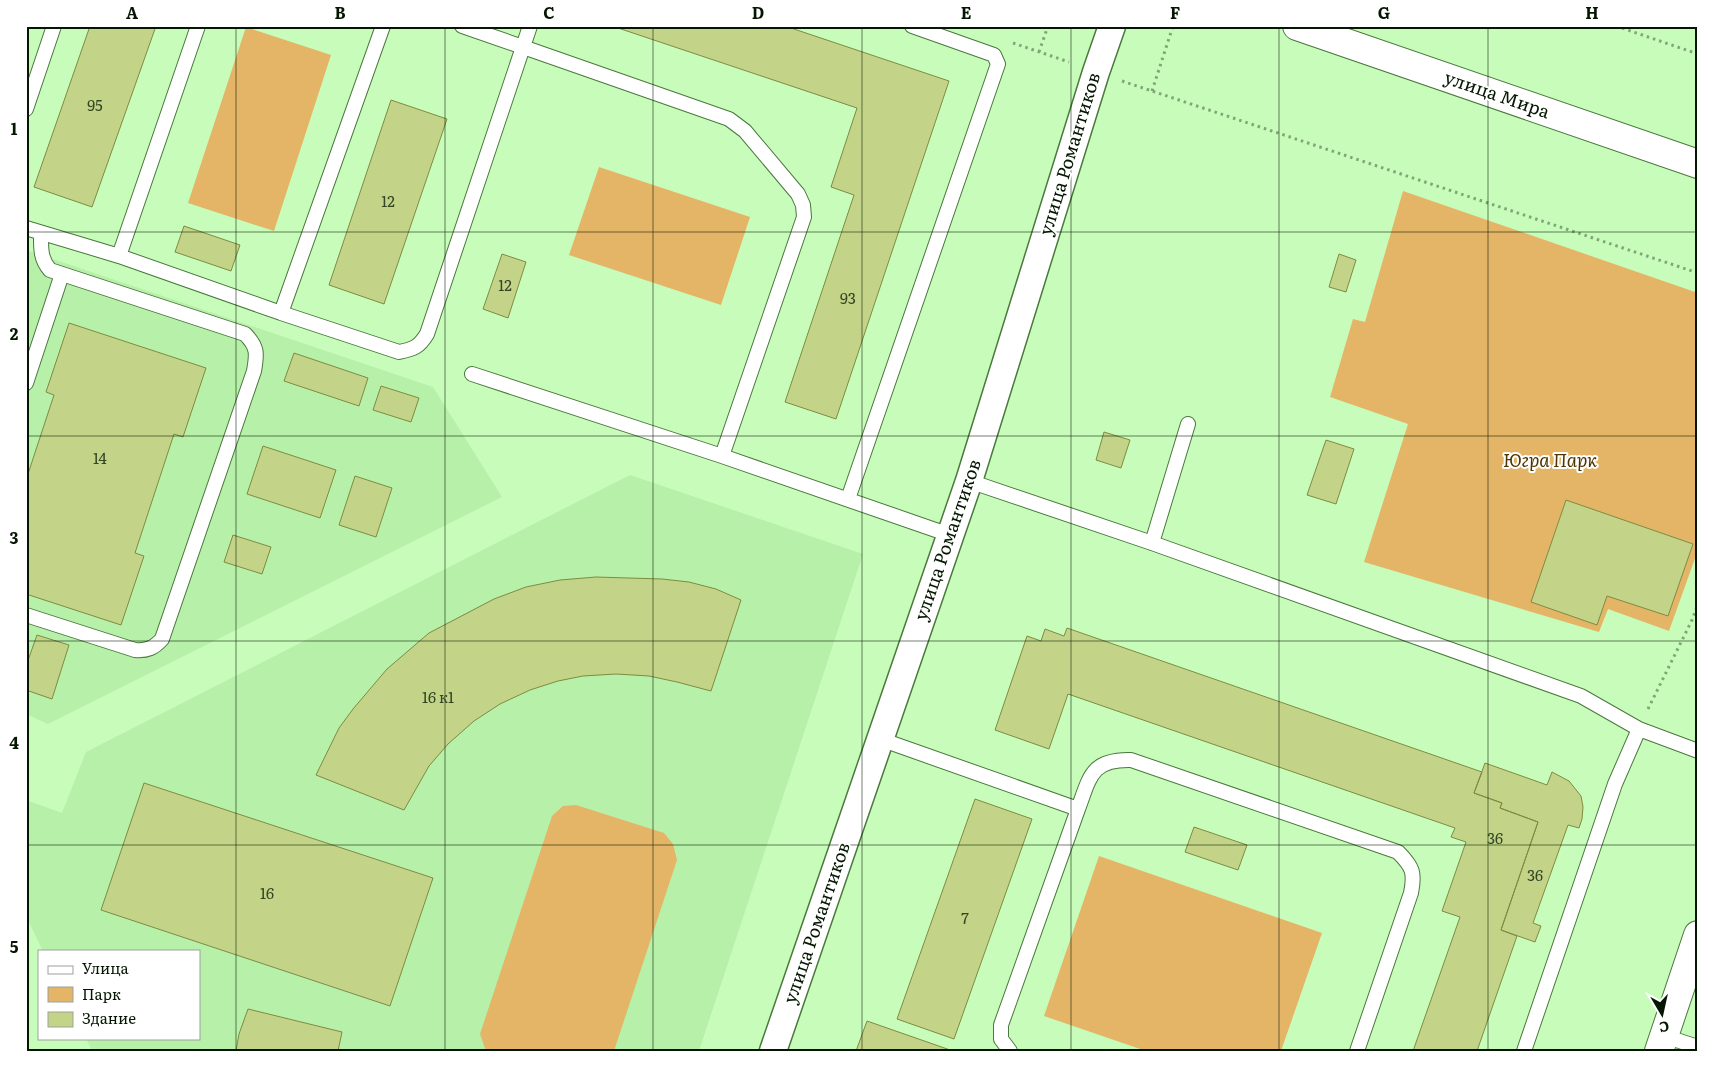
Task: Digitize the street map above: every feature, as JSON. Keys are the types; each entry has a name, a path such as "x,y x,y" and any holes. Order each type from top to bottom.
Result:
{"main road":[{"name":"улица Мира","path":"1297,26 1698,164"},
{"path":"1662,1043 1698,935"}],"street":[{"name":"улица Романтиков","path":"773,1051 969,480 1112,26"}],"lane":[{"path":"26,109 54,26"},
{"path":"119,256 198,26"},
{"path":"281,313 383,26"},
{"path":"462,26 734,122 745,131 798,194 803,204 804,217 722,456"},
{"path":"26,228 119,256 399,352 410,350 420,345 427,334 530,26"},
{"path":"848,499 998,64 994,54 912,26"},
{"path":"26,615 135,650 154,647 162,639 254,371 256,356 254,343 245,334 50,270 44,264 41,233"},
{"path":"26,384 62,274"},
{"path":"472,374 722,456 950,535"},
{"path":"1152,542 1188,424"},
{"path":"969,480 1152,542 1581,696 1639,729 1698,751"},
{"path":"1524,1051 1614,784 1639,729"},
{"path":"880,739 1078,809"},
{"path":"1010,1051 1001,1039 1001,1025 1078,809 1091,774 1102,764 1117,760 1131,760 1398,852 1409,864 1414,877 1412,885 1357,1051"},
{"path":"1662,1043 1698,1047"}],"path":[{"path":"1039,52 1048,26"},
{"path":"1152,91 1173,26"},
{"path":"1616,26 1698,54"},
{"path":"1011,42 1152,91 1698,273"},
{"path":"1639,729 1698,604"}],"shaded area":[{"path":"26,250 433,387 502,497 48,724 26,714"},
{"path":"630,475 863,554 699,1051 92,1051 87,1040 200,1040 200,950 43,950 26,916 26,800 62,813 86,752"}],"green space":[{"path":"246,27 331,55 274,231 188,203"},
{"path":"599,167 750,217 721,305 569,255"},
{"name":"Югра Парк","path":"1403,191 1698,293 1698,550 1669,631 1608,609 1599,632 1364,562 1408,424 1330,397 1353,319 1365,322"},
{"path":"576,805 664,833 673,844 677,860 614,1051 486,1051 480,1034 552,816 563,806"},
{"path":"1099,856 1322,933 1281,1051 1146,1051 1044,1016"}],"building":[{"path":"90,26 156,26 92,207 34,187"},
{"path":"612,26 785,26 949,81 836,419 785,402 854,195 831,187 857,108"},
{"path":"391,100 447,119 384,304 329,285"},
{"path":"184,226 240,245 231,271 175,252"},
{"path":"502,254 526,262 508,318 483,309"},
{"path":"1339,254 1356,260 1346,292 1329,287"},
{"path":"69,323 206,368 183,437 174,434 135,553 144,556 121,625 26,594 26,480 54,395 46,392"},
{"path":"294,353 368,378 359,406 284,381"},
{"path":"381,386 419,398 411,422 373,410"},
{"path":"1104,432 1130,440 1121,468 1096,460"},
{"path":"1326,440 1354,449 1336,504 1307,495"},
{"path":"263,446 336,470 320,518 247,494"},
{"path":"355,476 392,488 376,537 339,525"},
{"path":"1566,500 1693,544 1668,616 1607,596 1597,625 1531,602"},
{"path":"233,535 271,547 262,574 224,562"},
{"path":"596,577 662,579 689,582 716,589 741,600 711,691 649,676 616,674 583,676 558,681 530,690 500,704 474,721 448,744 429,766 404,810 316,775 339,728 353,709 387,669 429,633 494,599 526,587 560,580"},
{"path":"1067,628 1482,772 1474,793 1502,803 1500,808 1538,822 1501,930 1517,936 1477,1051 1413,1051 1460,917 1442,911 1466,842 1451,837 1455,828 1068,694 1049,749 995,730 1027,636 1041,641 1045,629 1064,636"},
{"path":"37,635 69,645 52,699 26,690 26,666"},
{"path":"1485,763 1547,785 1552,772 1569,781 1581,796 1583,807 1582,819 1579,828 1568,825 1533,923 1541,926 1535,942 1501,930 1538,822 1500,808 1502,803 1474,793"},
{"path":"144,783 433,878 390,1006 101,910"},
{"path":"975,799 1032,819 954,1039 897,1019"},
{"path":"1194,827 1247,845 1238,870 1185,852"},
{"path":"248,1009 342,1032 338,1051 236,1051 239,1034"},
{"path":"867,1021 953,1051 856,1051"}]}
